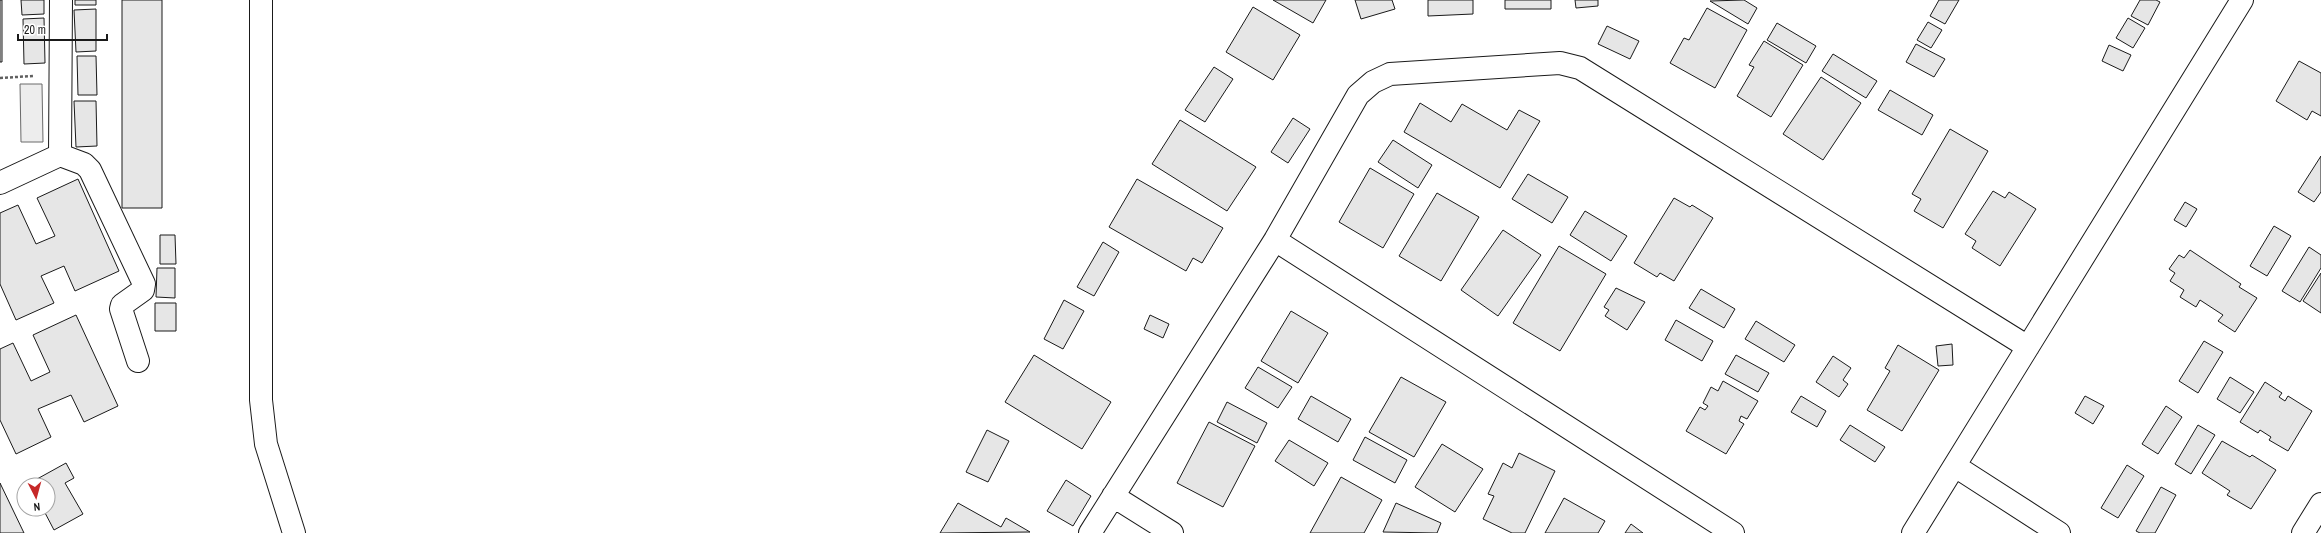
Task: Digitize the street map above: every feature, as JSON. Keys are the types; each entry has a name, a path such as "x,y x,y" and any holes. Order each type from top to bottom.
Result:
{"street":[{"path":"60,155 61,0"},
{"path":"261,0 261,400 266,444 294,533"},
{"path":"1913,533 2242,0"},
{"path":"1090,533 1275,240 1358,95 1373,82 1390,74 1560,63 1580,68 2028,347"},
{"path":"0,183 60,155 84,164 90,170 144,284 143,290 122,304 121,309 138,361"},
{"path":"1275,240 1733,533"},
{"path":"1955,466 2059,533"},
{"path":"1113,496 1172,533"},
{"path":"2303,533 2320,508"}],"path":[{"path":"0,78 61,75"}],"shaded area":[{"path":"20,84 42,84 43,142 21,142"}],"building":[{"path":"0,0 2,0 2,62 0,62"},
{"path":"21,0 44,0 44,14 22,15"},
{"path":"75,0 96,0 96,5 75,5"},
{"path":"122,0 162,0 162,208 122,208"},
{"path":"1273,0 1326,0 1313,23"},
{"path":"1355,0 1392,0 1395,9 1361,19"},
{"path":"1428,0 1473,0 1473,14 1428,16"},
{"path":"1505,0 1551,0 1551,9 1505,9"},
{"path":"1575,0 1598,0 1598,6 1576,8"},
{"path":"1744,0 1757,8 1748,24 1710,1"},
{"path":"1939,0 1959,0 1945,24 1930,16"},
{"path":"2140,0 2156,0 2160,2 2148,25 2131,16"},
{"path":"1253,7 1300,35 1273,80 1226,52"},
{"path":"1707,8 1747,30 1715,88 1670,63 1684,38 1689,40"},
{"path":"96,9 96,51 76,52 74,10"},
{"path":"44,18 45,63 24,64 23,19"},
{"path":"2128,18 2145,28 2133,48 2116,38"},
{"path":"1928,22 1942,30 1931,48 1917,40"},
{"path":"1777,23 1816,46 1806,63 1767,40"},
{"path":"1607,26 1639,41 1630,59 1598,44"},
{"path":"1764,41 1803,65 1771,117 1737,96 1754,67 1749,65"},
{"path":"1916,44 1945,59 1934,77 1906,62"},
{"path":"2109,45 2131,55 2123,71 2102,61"},
{"path":"1833,54 1877,81 1866,98 1822,71"},
{"path":"77,56 96,56 97,95 78,95"},
{"path":"2299,61 2321,73 2321,116 2312,111 2307,120 2276,101"},
{"path":"1214,67 1233,79 1205,122 1185,110"},
{"path":"1821,77 1861,103 1823,160 1783,134"},
{"path":"1890,90 1933,115 1922,135 1878,110"},
{"path":"74,101 96,101 97,146 76,147"},
{"path":"1420,103 1451,122 1462,104 1507,130 1519,110 1540,121 1500,188 1404,132"},
{"path":"1293,118 1310,129 1288,163 1271,152"},
{"path":"1180,120 1256,167 1227,211 1152,164"},
{"path":"1950,129 1988,151 1943,228 1914,211 1921,199 1912,194"},
{"path":"1393,140 1432,165 1418,188 1378,162"},
{"path":"2321,156 2321,192 2314,202 2298,192"},
{"path":"1370,168 1414,194 1383,248 1339,222"},
{"path":"1528,174 1568,197 1552,223 1512,199"},
{"path":"78,179 119,271 75,291 64,266 41,276 54,303 16,320 0,284 0,213 18,205 36,244 55,236 37,198"},
{"path":"1137,179 1223,228 1202,263 1193,258 1186,271 1109,227"},
{"path":"1993,191 2005,198 2009,192 2036,209 2000,266 1972,248 1976,241 1965,234"},
{"path":"1437,193 1479,217 1441,281 1399,256"},
{"path":"1674,198 1690,207 1692,205 1713,218 1674,281 1660,273 1657,277 1634,263"},
{"path":"2185,202 2197,209 2186,227 2174,220"},
{"path":"1585,211 1627,236 1611,261 1570,235"},
{"path":"2274,226 2291,236 2267,276 2250,266"},
{"path":"1503,230 1541,255 1498,316 1461,290"},
{"path":"160,235 175,235 176,264 160,264"},
{"path":"1103,242 1119,252 1094,296 1077,287"},
{"path":"1559,246 1606,274 1560,351 1513,323"},
{"path":"2309,247 2321,255 2321,268 2300,302 2282,291"},
{"path":"2190,250 2241,284 2239,287 2257,298 2235,332 2218,321 2223,315 2200,300 2196,307 2180,297 2184,290 2170,281 2175,273 2169,269 2179,255 2184,258"},
{"path":"157,268 175,268 175,298 156,297"},
{"path":"2321,273 2321,313 2303,301"},
{"path":"1616,288 1645,302 1627,330 1605,316 1609,310 1604,307"},
{"path":"1701,289 1735,309 1724,328 1689,308"},
{"path":"1064,300 1084,311 1063,349 1044,339"},
{"path":"155,303 176,303 176,331 155,331"},
{"path":"1291,311 1328,333 1298,383 1261,361"},
{"path":"76,315 118,406 84,422 71,395 38,409 51,437 16,454 0,420 0,349 13,343 31,381 50,372 33,335"},
{"path":"1150,315 1169,324 1163,338 1144,329"},
{"path":"1676,320 1713,341 1702,361 1665,340"},
{"path":"1756,321 1795,345 1784,362 1745,339"},
{"path":"2204,341 2223,352 2198,393 2179,381"},
{"path":"1952,344 1953,365 1938,366 1936,346"},
{"path":"1898,345 1939,370 1902,431 1867,410 1890,371 1885,368"},
{"path":"1034,355 1111,402 1082,449 1005,402"},
{"path":"1736,355 1769,373 1758,392 1725,374"},
{"path":"1833,356 1851,368 1843,380 1848,384 1839,397 1816,382"},
{"path":"1258,367 1292,387 1278,408 1245,388"},
{"path":"1401,377 1446,402 1414,457 1369,432"},
{"path":"2230,377 2254,392 2240,413 2217,399"},
{"path":"1723,381 1758,401 1747,419 1741,416 1739,421 1744,424 1726,454 1686,431 1700,407 1705,410 1708,406 1703,403 1711,387 1718,391"},
{"path":"2265,382 2282,393 2279,397 2285,401 2288,396 2312,411 2288,451 2269,440 2271,437 2260,430 2258,433 2240,422"},
{"path":"1311,396 1351,419 1338,442 1298,419"},
{"path":"1801,396 1826,411 1817,427 1791,412"},
{"path":"2085,396 2104,406 2093,424 2075,413"},
{"path":"1227,402 1267,423 1257,443 1217,422"},
{"path":"2166,406 2182,417 2158,454 2142,444"},
{"path":"1209,422 1255,446 1223,507 1177,483"},
{"path":"1850,425 1885,447 1875,462 1840,440"},
{"path":"2198,425 2215,435 2191,474 2175,464"},
{"path":"987,430 1009,441 988,482 966,472"},
{"path":"1365,437 1407,460 1395,483 1353,460"},
{"path":"1289,440 1328,463 1314,486 1275,461"},
{"path":"2222,441 2250,457 2252,455 2276,470 2251,509 2227,495 2230,491 2202,473"},
{"path":"1442,444 1483,469 1455,512 1415,487"},
{"path":"1519,453 1555,471 1525,533 1512,533 1483,519 1494,496 1488,494 1503,463 1512,468"},
{"path":"66,463 74,478 65,483 83,514 54,530 47,517 56,517 56,477 41,477"},
{"path":"2127,465 2144,476 2118,518 2101,508"},
{"path":"1341,477 1382,500 1364,533 1310,533"},
{"path":"1066,480 1091,496 1073,526 1047,511"},
{"path":"0,483 24,533 0,533"},
{"path":"2161,487 2176,495 2155,533 2140,533 2136,531"},
{"path":"1564,498 1605,521 1598,533 1545,533"},
{"path":"958,503 1001,527 1006,518 1030,532 940,533"},
{"path":"1396,503 1441,523 1437,533 1383,532"},
{"path":"1631,524 1643,533 1625,533"}]}
